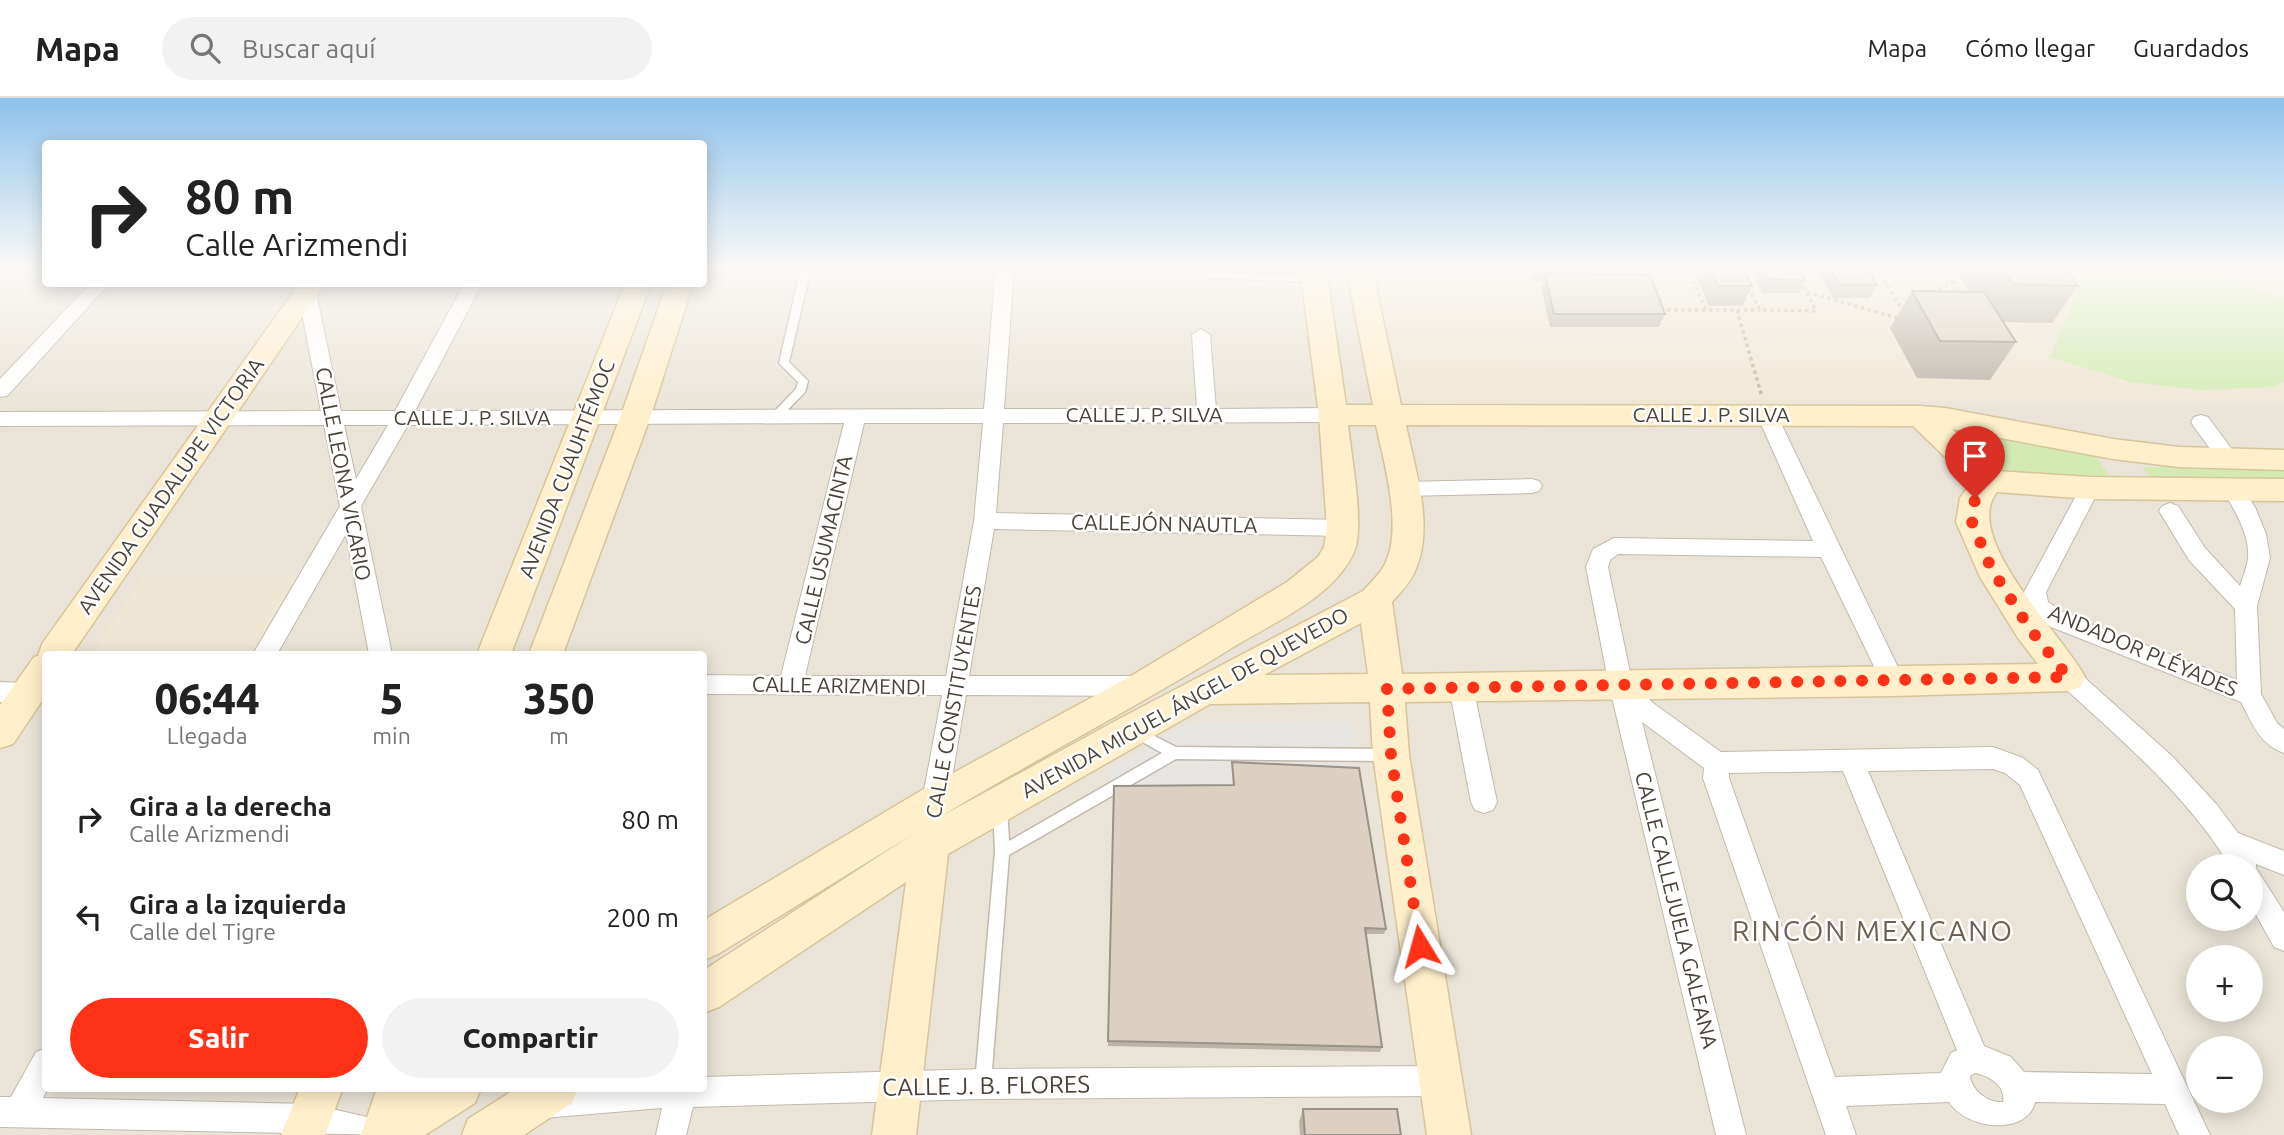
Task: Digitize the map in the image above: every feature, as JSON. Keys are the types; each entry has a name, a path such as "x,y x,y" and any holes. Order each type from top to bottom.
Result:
{"street":[{"path":"0,391 70,316"},
{"name":"AVENIDA GUADALUPE VICTORIA","path":"56,651 290,316"},
{"name":"CALLE LEONA VICARIO","path":"315,316 349,510 380,651"},
{"path":"267,651 401,419 456,316"},
{"name":"AVENIDA CUAUHTÉMOC","path":"495,651 626,316"},
{"name":"AVENIDA CUAUHTÉMOC","path":"547,651 635,418 669,316"},
{"name":"CALLE CONSTITUYENTES","path":"894,1135 931,844 934,801 985,521 1001,316"},
{"name":"AVENIDA MIGUEL ÁNGEL DE QUEVEDO","path":"707,939 934,801 1143,686 1299,591 1329,566 1340,549 1343,528 1333,415 1320,316"},
{"name":"AVENIDA MIGUEL ÁNGEL DE QUEVEDO","path":"707,991 931,844 1132,729 1375,600 1399,569 1408,535 1404,489 1368,316"},
{"path":"1201,335 1207,414"},
{"name":"CALLE J. P. SILVA","path":"0,419 856,415 993,417 1207,414 1920,416 2016,429 2113,449 2228,460 2284,460"},
{"name":"CALLE USUMACINTA","path":"791,685 856,415"},
{"path":"1767,415 1893,682"},
{"path":"1920,416 1989,481 2090,488 2284,490"},
{"path":"2201,422 2228,460"},
{"path":"2113,449 2140,488"},
{"path":"1989,481 1975,498 1972,522 1991,568 2030,629 2068,677 2174,774 2237,854"},
{"path":"1404,489 1532,486"},
{"name":"ANDADOR PLÉYADES","path":"2090,488 2035,592 2038,607 2059,621 2249,695"},
{"path":"2233,490 2244,507 2255,534 2259,558 2246,606 2249,695 2268,730 2284,743"},
{"path":"2170,511 2197,554 2246,606"},
{"name":"CALLEJÓN NAUTLA","path":"985,521 1343,528"},
{"name":"CALLE CALLEJUELA GALEANA","path":"1731,1135 1621,685 1597,567 1601,555 1614,546 1828,549"},
{"path":"1375,600 1387,689 1391,755 1449,1135"},
{"path":"1204,690 1893,682 2068,677"},
{"name":"CALLE ARIZMENDI","path":"707,684 1143,686"},
{"path":"1621,685 1644,710 1717,763 1993,758 2014,765 2029,778 2195,1135"},
{"path":"0,733 30,686"},
{"path":"1461,688 1484,802"},
{"path":"1852,762 1975,1058"},
{"path":"1717,763 1716,779 1841,1135"},
{"path":"2230,842 2284,863"},
{"path":"2263,901 2284,938"},
{"path":"1975,1058 1995,1063 2018,1087 2020,1105 2006,1127 1970,1107 1957,1087 1956,1069 1960,1063 1975,1058"},
{"path":"9,1112 42,1067"},
{"name":"CALLE J. B. FLORES","path":"707,1092 982,1084 1440,1081"},
{"path":"1827,1092 1957,1087"},
{"path":"2018,1087 2173,1089"},
{"path":"382,1135 398,1092"},
{"path":"9,1112 311,1114 382,1135 453,1092"},
{"path":"671,1135 681,1092"},
{"name":"CALLE J. B. FLORES","path":"545,1096 681,1092"},
{"path":"484,1135 545,1096"}],"lane":[{"path":"775,416 801,390 803,381 784,363 795,316"},
{"path":"1132,729 1174,753 1391,755"},
{"path":"1002,852 1174,753"},
{"path":"982,1084 1002,852 1000,804"}],"path":[{"path":"1739,316 1767,415"},
{"path":"1895,316 1908,320 1906,316"}],"shaded area":[{"path":"0,316 2284,316 2284,1135 0,1135"},
{"path":"1383,316 2284,316 2284,401 1899,401 1397,408"},
{"path":"144,575 297,576 255,651 93,651"},
{"path":"1352,721 1358,774 1233,791 1114,792 1108,770 1186,724"}],"green space":[{"path":"2067,316 2284,316 2284,382 2272,387 2200,390 2131,382 2050,357"},
{"path":"1937,427 2095,455 2110,476 2033,476 1988,467"},
{"path":"2143,467 2284,467 2284,481 2151,481"}],"building":[{"path":"1926,316 2000,316 2016,342 1940,341"},
{"path":"1232,762 1359,768 1386,929 1365,928 1382,1047 1108,1041 1114,786 1234,785"},
{"path":"1303,1109 1397,1109 1401,1135 1305,1135"}],"district":[{"name":"RINCÓN MEXICANO","path":"1873,931"}],"route":[{"path":"1420,946 1391,755 1387,689 2068,677 2030,629 1991,568 1972,522 1975,498"}]}
